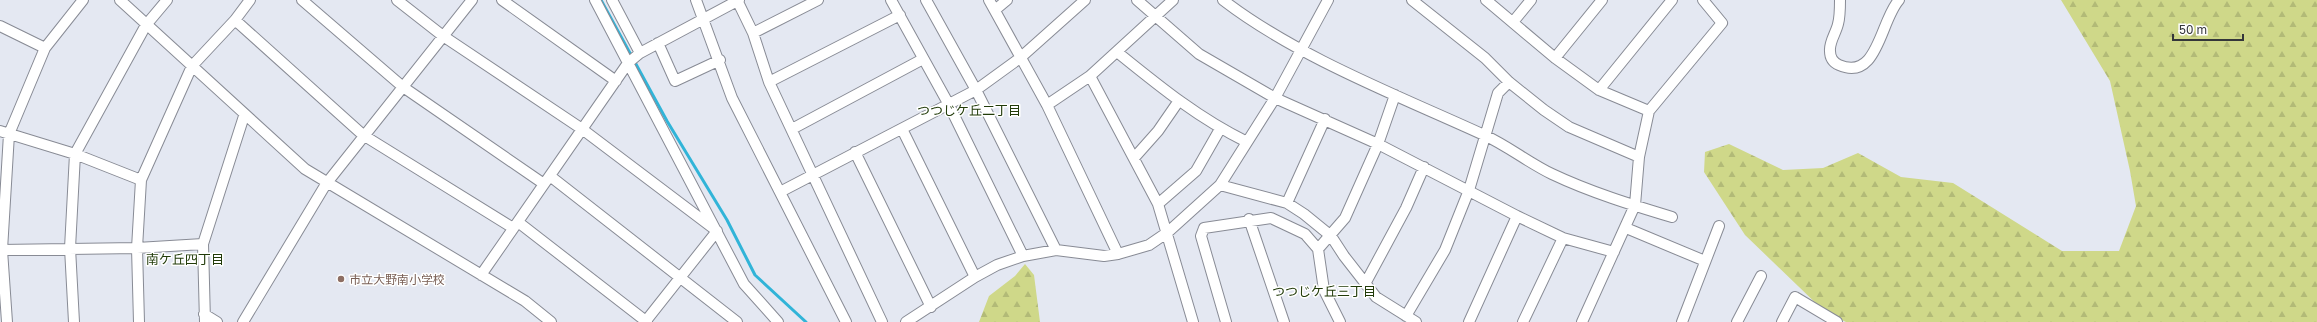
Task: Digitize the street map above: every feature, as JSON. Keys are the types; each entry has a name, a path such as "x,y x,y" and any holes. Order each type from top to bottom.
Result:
{"street":[{"path":"7,322 1,250 4,133 45,48 83,0"},
{"path":"120,0 287,155 326,184 525,302 551,322"},
{"path":"74,322 70,248 75,154 146,25 166,0"},
{"path":"138,322 137,248 141,180 192,66 235,20 250,0"},
{"path":"302,0 403,87 547,180 680,277 736,322"},
{"path":"397,0 443,36 582,129 717,231"},
{"path":"243,322 326,184 363,135 472,0"},
{"path":"502,0 616,81"},
{"path":"595,0 744,284 778,322"},
{"path":"613,0 640,53"},
{"path":"696,0 720,60 732,98 846,322"},
{"path":"480,275 628,63 640,53 738,0 753,33 769,82 792,129 811,175 882,322"},
{"path":"753,33 818,0"},
{"path":"891,0 948,103 1023,256"},
{"path":"926,0 976,90 1056,250"},
{"path":"989,0 1046,105 1118,254"},
{"path":"995,10 1006,0"},
{"path":"780,192 902,129 948,103 976,90 1020,58 1085,0"},
{"path":"1137,0 1199,54 1275,98 1325,119 1378,144 1517,216 1563,238 1614,252"},
{"path":"1046,105 1090,76 1173,0"},
{"path":"1223,0 1241,14 1303,49 1395,95 1486,136 1552,174 1672,217"},
{"path":"906,322 975,277 997,265 1023,256 1056,250 1104,256 1118,254 1149,245 1168,232 1220,185 1275,98 1303,49 1327,0"},
{"path":"1412,0 1485,58 1509,82 1569,127 1639,157"},
{"path":"1486,0 1555,58 1599,90 1649,111"},
{"path":"1512,22 1530,0"},
{"path":"1555,58 1602,0"},
{"path":"1599,90 1672,0"},
{"path":"1582,322 1626,228 1635,205 1639,157 1649,111 1722,23 1703,0"},
{"path":"1840,0 1839,23 1830,48 1831,57 1835,63 1851,69 1859,68 1870,59 1889,14 1899,0"},
{"path":"769,82 900,15"},
{"path":"235,20 363,135 516,225 646,322 717,231"},
{"path":"0,26 45,48"},
{"path":"658,43 675,81 720,60"},
{"path":"1117,52 1178,102 1220,129 1247,142"},
{"path":"792,129 923,59"},
{"path":"1090,76 1158,204 1168,232 1193,322"},
{"path":"1406,316 1445,250 1469,190 1498,93 1509,82"},
{"path":"1318,249 1331,236 1345,218 1378,144 1395,95"},
{"path":"1134,158 1158,131 1178,102"},
{"path":"217,322 204,318 203,244 244,116"},
{"path":"1287,203 1325,119"},
{"path":"902,129 975,277"},
{"path":"1158,204 1196,171 1220,129"},
{"path":"4,133 75,154 141,180"},
{"path":"855,152 931,307"},
{"path":"1365,284 1406,208 1424,167"},
{"path":"1220,185 1287,203 1331,236 1376,297 1416,322"},
{"path":"1469,322 1517,216"},
{"path":"1226,322 1201,236 1204,228 1271,218 1305,234 1318,249 1324,290 1340,322"},
{"path":"1250,220 1284,322"},
{"path":"1682,322 1704,261 1719,226"},
{"path":"1626,228 1704,261"},
{"path":"1523,322 1563,238"},
{"path":"1,250 137,248 203,244"},
{"path":"1736,322 1761,276"},
{"path":"1782,322 1795,298 1837,322"}],"green space":[{"path":"2061,0 2317,0 2317,322 1846,322 1825,312 1745,235 1704,172 1705,152 1729,144 1783,170 1823,168 1858,153 1901,177 1953,183 2062,251 2119,251 2136,206 2130,171 2110,81"},
{"path":"1025,264 1034,275 1040,322 979,322 989,296 1015,276"}],"waterway":[{"path":"601,0 667,121 727,220 755,275 806,322"}],"place":[{"name":"市立大野南小学校","path":"341,279"}],"district":[{"name":"つつじケ丘二丁目","path":"969,110"},
{"name":"南ケ丘四丁目","path":"185,259"},
{"name":"つつじケ丘三丁目","path":"1324,291"}]}
